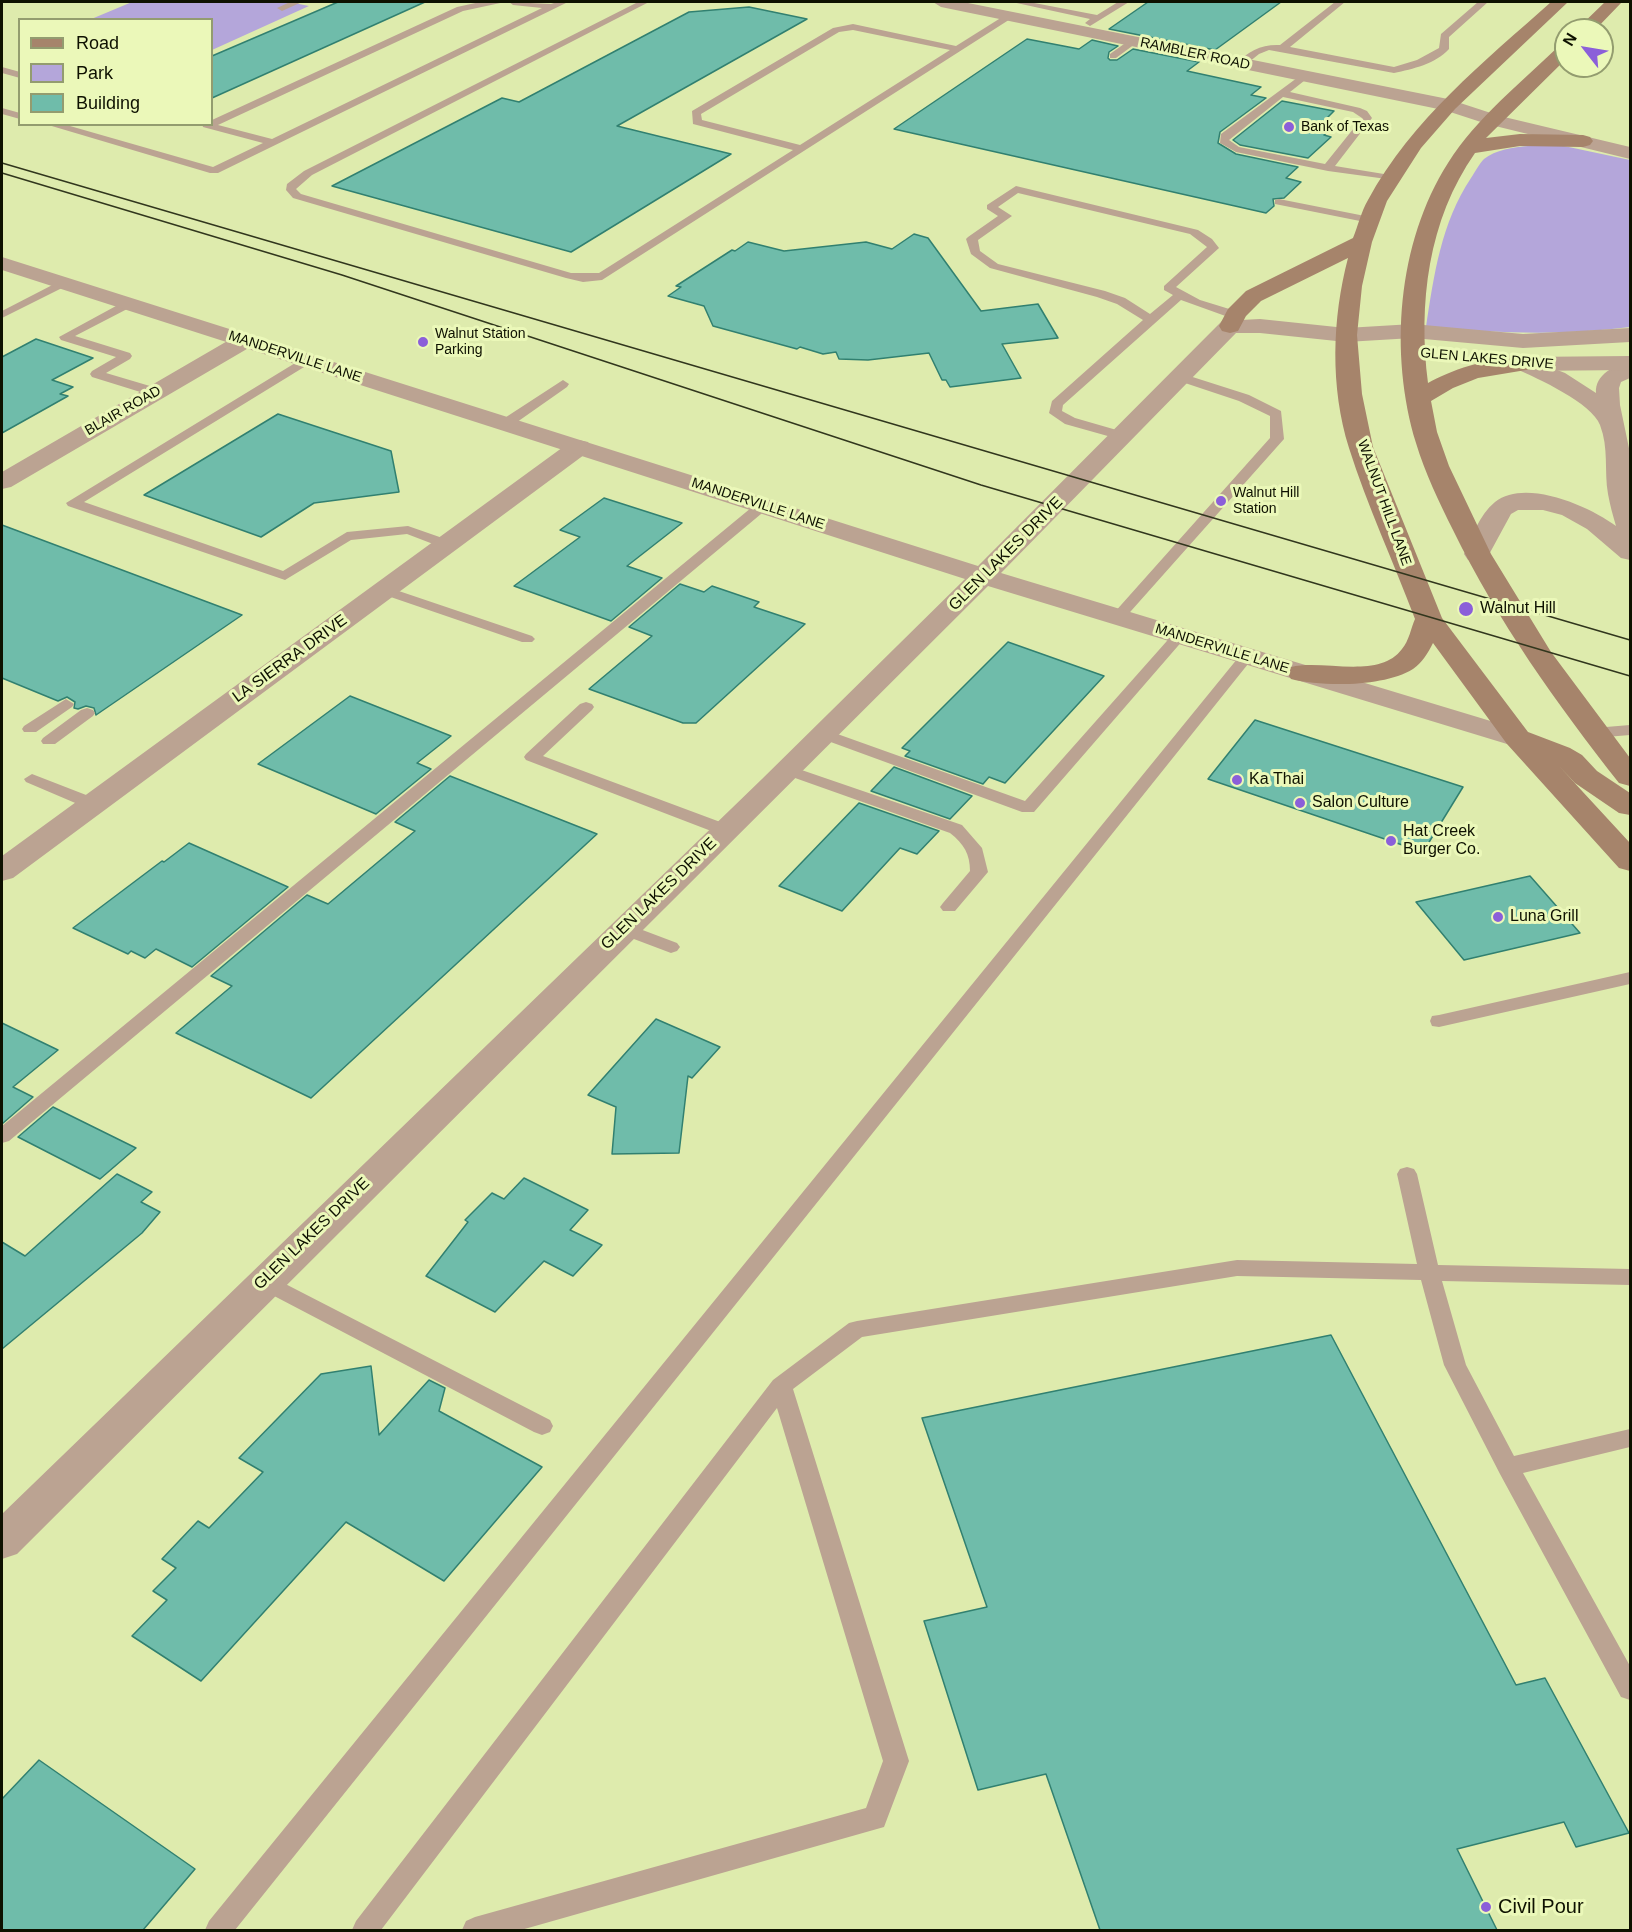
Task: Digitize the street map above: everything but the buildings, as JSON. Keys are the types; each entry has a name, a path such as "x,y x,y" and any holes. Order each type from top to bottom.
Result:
{"main road":[{"name":"WALNUT HILL LANE","path":"1560,2 1448,105 1413,145 1377,201 1362,242 1351,286 1346,335 1350,394 1361,447 1429,620 1517,738 1630,861"},
{"path":"1598,18 1614,2"},
{"path":"1554,61 1499,115 1458,163 1424,235 1415,281 1429,349 1420,398 1425,432 1443,482 1477,554 1550,673 1630,777"},
{"path":"1472,146 1520,140 1582,141"},
{"path":"1232,321 1257,292 1362,242"},
{"path":"1420,398 1439,384 1458,376 1482,369 1524,364"},
{"path":"1301,673 1372,674 1401,664 1413,653 1429,620"},
{"path":"1517,738 1560,754 1572,761 1586,777 1630,806"}],"street":[{"name":"RAMBLER ROAD","path":"941,2 1014,9 1080,30 1304,77 1499,115 1630,135"},
{"name":"RAMBLER ROAD","path":"1499,115 1582,141 1630,153"},
{"name":"MANDERVILLE LANE","path":"2,263 985,577 1517,738"},
{"name":"GLEN LAKES DRIVE","path":"2,1541 264,1281 985,577 1232,321 1346,335 1524,364 1630,363"},
{"name":"GLEN LAKES DRIVE","path":"1429,349 1523,341 1630,336"},
{"name":"BLAIR ROAD","path":"2,482 244,341"},
{"path":"1524,364 1557,378 1583,394 1610,419"},
{"path":"1630,369 1612,378 1606,388 1610,419 1619,456 1622,504 1630,533"},
{"name":"LA SIERRA DRIVE","path":"2,871 579,447"},
{"path":"1477,554 1503,507 1515,502 1534,501 1560,505 1581,513 1630,552"}],"lane":[{"path":"282,8 297,2"},
{"path":"213,123 460,9 480,3 500,2"},
{"path":"513,2 558,4"},
{"path":"644,2 308,173 291,186 291,190 297,196 583,278 602,276 957,49 1014,9 1099,18"},
{"path":"1080,30 1124,2"},
{"path":"1282,48 1340,2"},
{"path":"1241,64 1256,52 1268,47 1394,70 1410,67 1444,49 1444,36 1483,2"},
{"path":"57,126 214,171 558,4"},
{"path":"801,148 697,122 696,113 836,30 853,27 957,49"},
{"path":"1113,56 1134,41"},
{"path":"2,70 18,74"},
{"path":"1304,77 1225,136 1224,141 1236,149 1390,178"},
{"path":"1283,93 1356,110 1367,118 1328,168"},
{"path":"2,111 18,115"},
{"path":"212,126 271,142"},
{"path":"1150,320 1121,301 1101,294 994,266 975,252 972,239 1006,216 991,207 1016,189 1194,232 1208,241 1213,248 1168,288 1232,321"},
{"path":"1279,202 1370,220"},
{"path":"2,315 64,283"},
{"path":"1122,436 1070,421 1055,412 1057,404 1180,295"},
{"path":"127,304 65,337 126,356 96,374 155,392"},
{"path":"305,361 73,503 285,576 347,536 408,530 446,544"},
{"path":"1118,617 1277,439 1276,414 1244,398 1180,377"},
{"path":"505,424 563,384"},
{"path":"2,1136 762,506"},
{"path":"384,590 526,639"},
{"path":"823,734 1028,808 1179,636"},
{"path":"218,1930 1247,656"},
{"path":"30,729 66,704"},
{"path":"586,706 532,757 725,830"},
{"path":"50,741 87,713"},
{"path":"1594,733 1630,730"},
{"path":"787,770 956,829 969,839 979,856 979,872 949,907"},
{"path":"32,779 93,804"},
{"path":"624,929 671,947"},
{"path":"1439,1021 1630,978"},
{"path":"1407,1174 1429,1271 1455,1365 1508,1467 1630,1689"},
{"path":"365,1930 781,1386 857,1329 1237,1268 1630,1277"},
{"path":"264,1281 542,1426"},
{"path":"475,1930 875,1818 897,1761 781,1386"},
{"path":"1508,1467 1630,1438"}],"green space":[{"path":"132,2 289,2 309,6 213,50 213,18 94,18"},
{"path":"1564,146 1630,160 1630,327 1579,332 1528,333 1426,327 1440,250 1452,213 1461,195 1477,168 1488,156 1511,148"}],"tram line":[{"path":"2,163 1630,640"},
{"path":"2,173 342,275 981,485 1630,676"}],"place":[{"name":"Bank of Texas","path":"1289,127"},
{"name":"Walnut Station Parking","path":"423,342"},
{"name":"Walnut Hill Station","path":"1221,501"},
{"name":"Walnut Hill","path":"1466,609"},
{"name":"Ka Thai","path":"1237,780"},
{"name":"Salon Culture","path":"1300,803"},
{"name":"Hat Creek Burger Co.","path":"1391,841"},
{"name":"Luna Grill","path":"1498,917"},
{"name":"Civil Pour","path":"1486,1907"}]}
